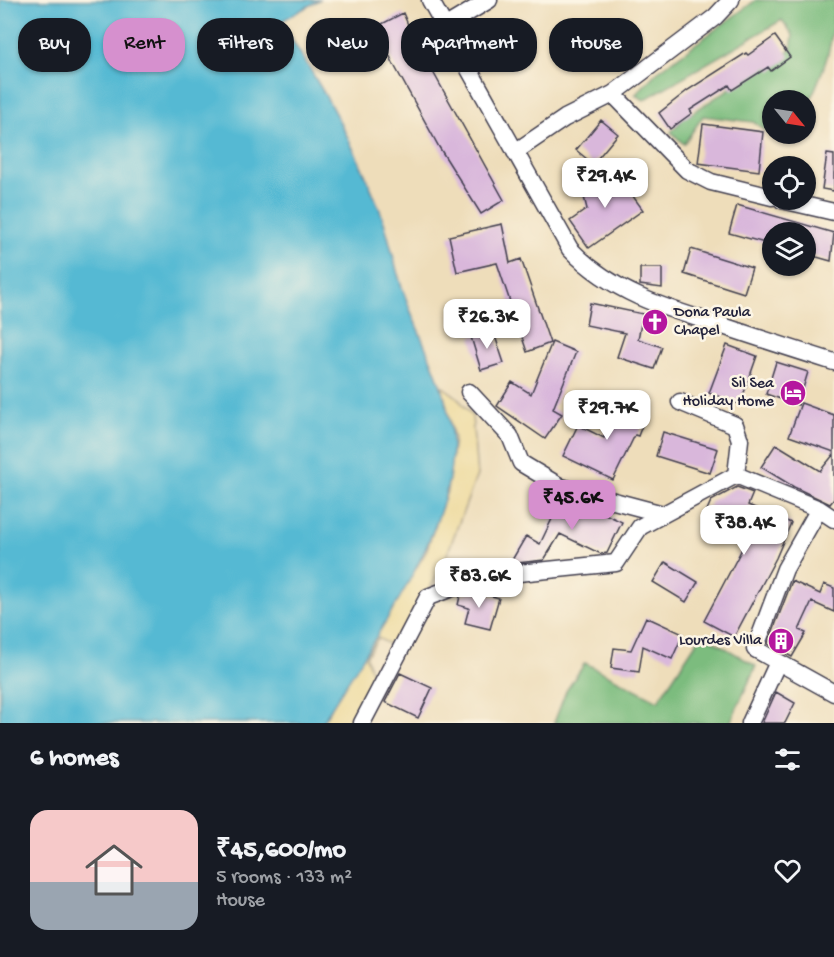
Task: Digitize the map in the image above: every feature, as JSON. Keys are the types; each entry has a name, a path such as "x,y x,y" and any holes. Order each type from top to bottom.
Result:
{"street":[{"path":"430,0 441,18"},
{"path":"459,18 489,0"},
{"path":"514,152 565,118 617,98 715,17 732,0"},
{"path":"471,72 570,249 596,273 619,288 658,306 834,362"},
{"path":"617,98 687,170 711,182 762,195"},
{"path":"816,208 834,212"},
{"path":"469,392 510,436 521,463 561,487 663,514"},
{"path":"680,402 735,425 740,440 736,475"},
{"path":"362,723 428,597 470,581 509,574 616,563 640,527 736,475"},
{"path":"736,475 819,509 834,519"},
{"path":"819,509 786,569 755,649 834,693"},
{"path":"750,723 778,662"}],"green space":[{"path":"756,0 834,0 830,45 814,90 762,90 762,128 753,122 703,116 684,144 671,132 684,118 791,49 793,35 782,20 644,100 635,95 657,72"},
{"path":"702,634 756,666 730,723 554,723 566,691 585,663 658,701"}],"sand":[{"path":"442,386 457,397 472,416 477,475 443,565 396,648 378,638 366,657 373,676 355,714 357,723 322,723 426,552 447,491 454,439"}],"water":[{"path":"0,0 319,0 287,18 197,18 197,72 294,72 294,44 306,64 306,72 311,72 359,161 380,210 404,293 442,390 448,413 452,438 451,464 437,522 424,552 392,611 322,723 0,723"}],"building":[{"path":"403,13 405,18 401,18 401,72 433,72 504,200 481,214 439,147 394,65 389,54 389,20"},
{"path":"775,36 790,57 771,71 768,67 732,90 729,85 690,110 692,113 670,129 659,113 688,90 746,53 748,55"},
{"path":"601,120 618,134 593,164 576,150"},
{"path":"703,124 762,132 759,171 698,163"},
{"path":"827,154 834,155 834,191 822,189"},
{"path":"614,170 643,210 589,248 570,221 587,209 583,193"},
{"path":"737,205 796,222 762,222 762,242 729,233"},
{"path":"502,224 510,263 521,259 550,343 527,352 497,263 457,272 449,236"},
{"path":"816,228 834,233 831,261 816,257"},
{"path":"691,249 752,268 744,293 684,274"},
{"path":"640,268 662,268 662,288 640,285"},
{"path":"590,303 643,314 638,339 662,347 654,369 617,357 625,333 586,325"},
{"path":"493,330 504,363 481,370 471,337"},
{"path":"552,342 576,352 553,409 562,414 545,439 497,406 512,382 531,394"},
{"path":"727,345 757,356 740,404 709,393"},
{"path":"776,362 808,372 798,405 766,394"},
{"path":"617,400 648,410 638,436 635,435 613,480 563,456 578,425 604,438"},
{"path":"801,403 834,415 834,452 789,436"},
{"path":"663,432 718,449 710,473 656,456"},
{"path":"776,444 820,471 834,454 834,499 830,504 794,487 761,467"},
{"path":"737,487 753,493 748,505 791,523 776,558 734,637 704,621 744,545 741,544 745,533 704,517 711,501"},
{"path":"562,498 584,504 622,522 607,553 601,554 560,534 544,560 517,563 512,560 526,536 540,544"},
{"path":"665,562 698,582 686,602 653,582"},
{"path":"792,581 820,594 824,584 834,588 834,612 812,602 799,630 806,633 792,657 768,644"},
{"path":"473,591 499,598 490,629 465,623 469,608 458,605 460,596"},
{"path":"646,617 683,634 672,659 643,646 639,672 611,668 614,648 631,650"},
{"path":"400,673 432,688 418,718 385,702"},
{"path":"776,692 795,703 785,723 762,723"}],"place":[{"name":"Dona Paula Chapel","path":"655,322"},
{"name":"Sil Sea Holiday Home","path":"793,393"},
{"name":"Lourdes Villa","path":"781,641"}]}
